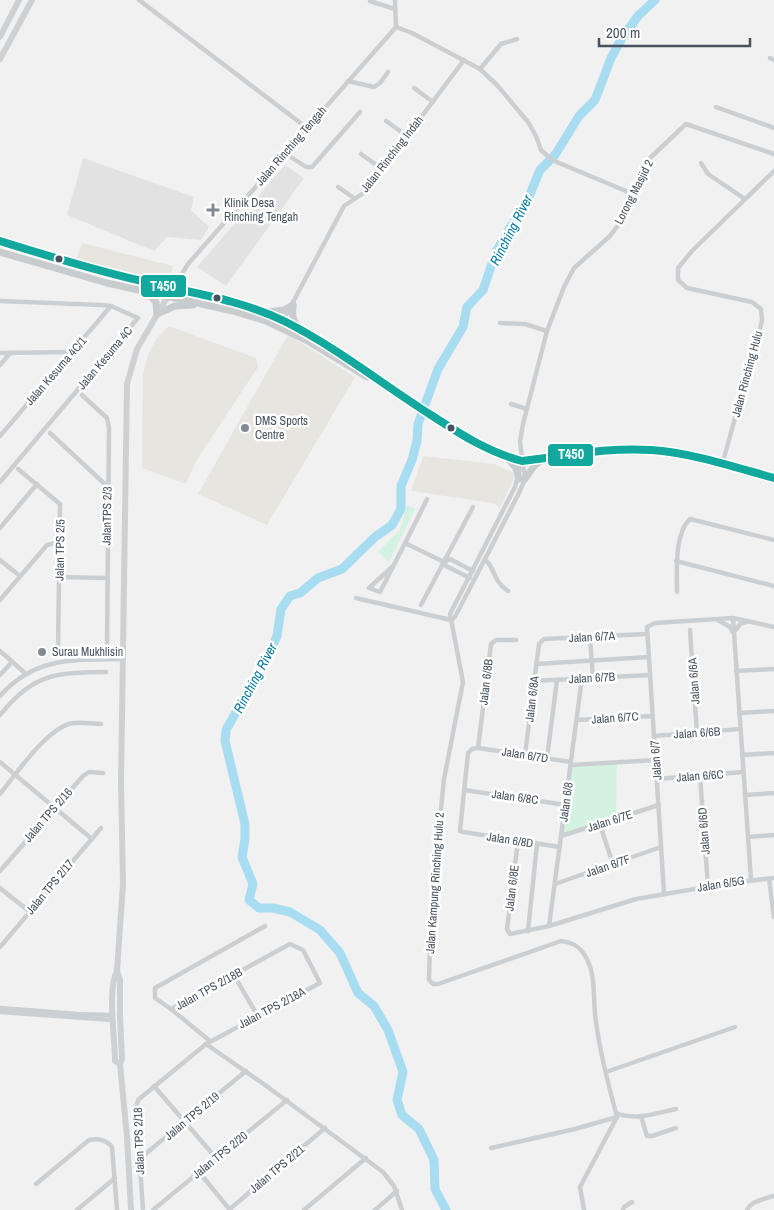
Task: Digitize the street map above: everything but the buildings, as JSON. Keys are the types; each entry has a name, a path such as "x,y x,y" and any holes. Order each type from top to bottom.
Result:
{"main road":[{"path":"2,241 109,273 264,312 284,310 293,305"},
{"path":"0,252 107,283 281,324 308,334"},
{"path":"144,291 154,298 157,314 181,305 211,306"},
{"path":"293,305 292,314 296,325 415,406 474,442 507,457 542,460 556,457"},
{"path":"264,312 292,333 394,392"},
{"path":"495,453 522,459 619,450 651,450 676,453 774,478"},
{"path":"507,457 522,479 542,460"}],"street":[{"path":"0,37 19,0"},
{"path":"0,59 32,0"},
{"path":"139,0 307,128"},
{"path":"395,0 396,27 412,33 480,69 497,85 528,122 541,150 552,160 633,194"},
{"path":"370,1 395,9"},
{"name":"Jalan Rinching Tengah","path":"168,296 188,264 396,27"},
{"path":"480,69 501,44 517,39"},
{"name":"Jalan Rinching Indah","path":"281,324 293,305 344,206 365,192 464,60"},
{"path":"348,81 374,87 380,83 388,72"},
{"path":"414,88 433,102"},
{"path":"716,107 774,128"},
{"path":"285,153 306,166 312,167 360,112"},
{"path":"386,121 407,136"},
{"name":"Lorong Masjid 2","path":"522,459 520,442 526,409 547,331 564,287 574,268 610,236 622,220 650,158 686,124 774,154"},
{"path":"361,154 382,169"},
{"path":"701,163 708,174 745,199"},
{"name":"Jalan Rinching Hulu","path":"722,465 762,321 761,309 752,302 687,288 678,280 678,268 692,251 774,171"},
{"path":"338,187 354,198"},
{"path":"132,1210 120,1064 115,1061 118,1050 113,979 117,972 123,894 121,783 127,384 137,349 168,296"},
{"name":"Jalan Kesuma 4C","path":"0,301 111,306 138,318 0,482"},
{"name":"Jalan Kesuma 4C/1","path":"0,436 111,306"},
{"path":"500,323 525,324 547,331"},
{"path":"0,353 73,352"},
{"path":"0,365 10,353"},
{"name":"JalanTPS 2/3","path":"82,395 107,418 109,428 106,578 107,649"},
{"path":"511,404 526,409"},
{"path":"50,433 108,487"},
{"path":"475,572 485,560 518,494 522,479 522,459"},
{"name":"Jalan TPS 2/5","path":"18,469 60,504 58,651"},
{"path":"356,598 451,620 456,617 471,579 522,479"},
{"path":"0,528 37,484"},
{"path":"393,566 369,588 380,592 428,499"},
{"path":"422,605 473,507"},
{"path":"677,592 676,561 682,526 690,519 774,540"},
{"path":"0,600 47,545 60,542"},
{"path":"405,543 444,562 446,566 471,579"},
{"path":"444,562 450,559 475,572"},
{"path":"0,560 20,576"},
{"path":"485,560 489,563 500,586 508,592"},
{"path":"676,561 774,586"},
{"path":"60,577 106,578"},
{"path":"716,619 732,618 774,627"},
{"name":"Jalan 6/5G","path":"510,934 549,926 636,898 751,880 732,618"},
{"path":"716,619 730,627 734,633 741,623 750,621"},
{"name":"Jalan 6/7","path":"664,893 647,627 655,623 716,619"},
{"name":"Jalan Kampung Rinching Hulu 2","path":"451,620 463,682 444,780 431,908 429,980 433,984 438,984 561,941 570,942 578,946 584,954 592,974 595,1014 616,1115"},
{"name":"Jalan 6/6A","path":"690,630 698,733"},
{"name":"Jalan 6/7A","path":"539,644 544,639 647,634"},
{"path":"590,637 593,678"},
{"name":"Jalan 6/8B","path":"478,748 491,644 496,640 516,640"},
{"name":"Jalan 6/8A","path":"525,755 539,644"},
{"path":"0,651 26,674"},
{"path":"536,664 649,657"},
{"path":"0,696 14,682 26,674 61,661 124,659"},
{"path":"0,675 12,662"},
{"path":"736,671 774,669"},
{"path":"0,716 23,691 36,682 69,672 106,672"},
{"name":"Jalan 6/7B","path":"534,680 650,675"},
{"name":"Jalan 6/8","path":"549,926 582,678"},
{"path":"547,758 557,680"},
{"path":"739,713 774,711"},
{"name":"Jalan 6/7C","path":"577,720 653,716"},
{"path":"0,794 50,734 60,726 74,723 101,724"},
{"name":"Jalan 6/6B","path":"654,736 740,729"},
{"path":"464,790 468,753 472,749 478,748"},
{"name":"Jalan 6/7D","path":"478,748 547,758 571,764 656,760"},
{"path":"742,755 774,753"},
{"path":"0,762 92,839"},
{"name":"Jalan TPS 2/16","path":"1,867 82,776 89,772 103,773"},
{"name":"Jalan 6/6C","path":"657,779 744,772"},
{"name":"Jalan 6/6D","path":"700,776 708,886"},
{"name":"Jalan 6/8C","path":"464,790 566,805"},
{"name":"Jalan 6/8D","path":"464,790 460,831 560,847"},
{"path":"745,795 774,793"},
{"name":"Jalan 6/7E","path":"561,836 659,805"},
{"path":"600,825 613,864"},
{"name":"Jalan TPS 2/17","path":"0,947 101,828"},
{"path":"748,837 774,835"},
{"name":"Jalan 6/8E","path":"510,934 507,929 518,841"},
{"path":"528,931 537,844"},
{"name":"Jalan 6/7F","path":"555,884 661,847"},
{"path":"751,880 771,879 774,918"},
{"path":"0,888 30,912"},
{"path":"171,1009 155,998 155,988 265,926"},
{"name":"Jalan TPS 2/18B","path":"290,944 171,1009 208,1042 366,1158 383,1172 397,1191"},
{"name":"Jalan TPS 2/18A","path":"208,1042 320,983 303,950 290,944"},
{"path":"234,975 257,1015"},
{"path":"0,1008 116,1018"},
{"path":"0,1012 116,1018"},
{"path":"606,1072 735,1027"},
{"name":"Jalan TPS 2/18","path":"143,1210 138,1160 136,1108 138,1100 208,1042"},
{"name":"Jalan TPS 2/19","path":"138,1160 246,1071"},
{"path":"154,1086 216,1158"},
{"name":"Jalan TPS 2/20","path":"153,1210 287,1100"},
{"path":"491,1148 575,1129 616,1115 624,1117 641,1116 676,1109"},
{"path":"584,1210 580,1187 616,1115"},
{"path":"641,1116 647,1136 676,1128"},
{"name":"Jalan TPS 2/21","path":"230,1210 325,1128"},
{"path":"36,1184 89,1140 96,1138 109,1143 112,1147 117,1210"},
{"path":"304,1210 366,1158"},
{"path":"199,1172 230,1210"},
{"path":"77,1210 114,1178"},
{"path":"375,1210 397,1191 402,1210"},
{"path":"747,1208 752,1203 774,1196"},
{"path":"623,1210 632,1202"}],"shaded area":[{"path":"83,158 194,197 191,210 209,227 201,240 167,237 154,251 67,215"},
{"path":"285,165 304,178 226,286 197,267"},
{"path":"82,243 173,266 169,281 76,260"},
{"path":"169,326 256,358 258,367 196,461 186,484 142,468 143,374 148,355 156,339"},
{"path":"288,335 355,377 267,525 198,494"},
{"path":"423,456 494,464 516,474 500,508 493,503 411,491"}],"green space":[{"path":"407,505 415,509 389,562 378,552 400,530"},
{"path":"617,763 616,818 562,835 571,766"}],"waterway":[{"name":"Rinching River","path":"446,1210 435,1189 434,1160 419,1129 402,1115 397,1100 403,1072 388,1030 374,1006 358,993 340,953 320,930 290,912 273,908 259,908 249,900 253,884 242,857 245,824 225,741 226,730 248,691 257,681 277,636 281,609 290,596 300,593 318,578 342,569 375,537 392,525 401,509 401,486 412,460 417,441 418,424 438,369 463,327 467,307 483,290 496,252 511,226 523,211 540,170 555,155 579,116 595,100 611,58 622,38 638,16 655,0"}],"transit line":[{"name":"T450","path":"0,241 54,258 128,278 216,298 268,314 322,342 464,436 486,448 522,461 603,451 651,450 698,457 774,478"}],"place":[{"name":"Klinik Desa Rinching Tengah","path":"213,210"},
{"name":"DMS Sports Centre","path":"245,428"},
{"name":"Surau Mukhlisin","path":"42,652"}]}
